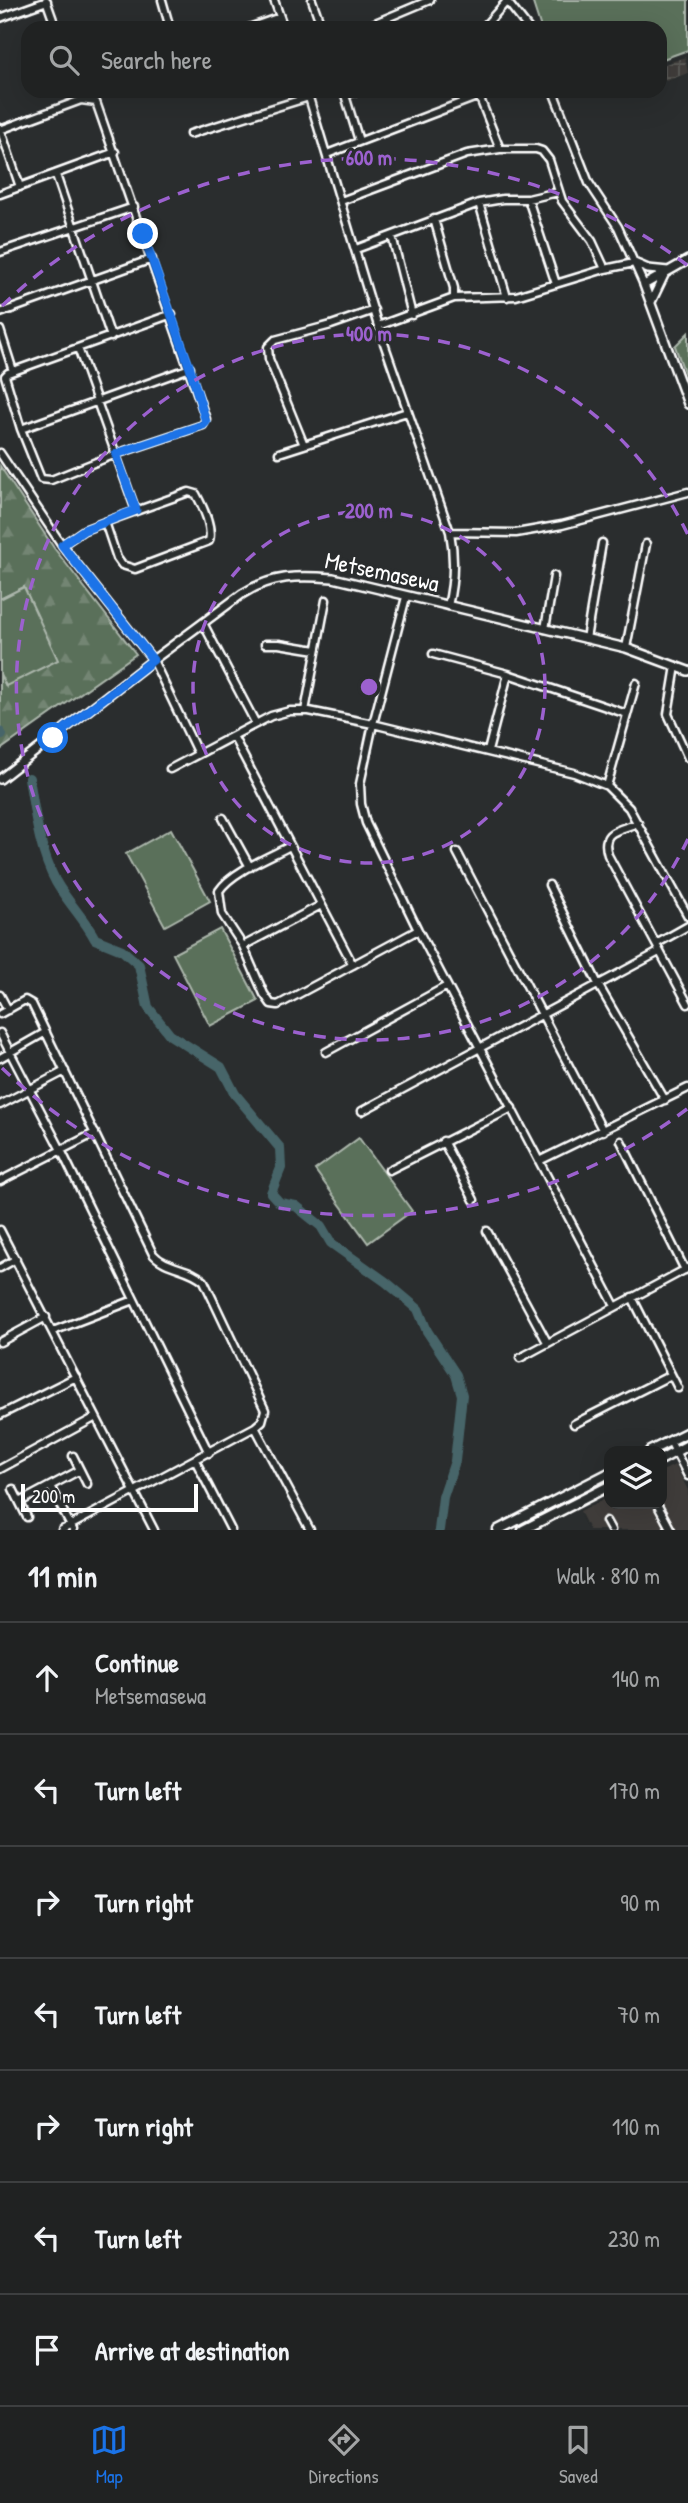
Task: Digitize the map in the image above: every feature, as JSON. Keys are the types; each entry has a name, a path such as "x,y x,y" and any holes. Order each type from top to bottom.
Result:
{"main road":[{"path":"660,1446 688,1432"},
{"path":"667,1456 688,1445"},
{"path":"498,1530 604,1476"},
{"path":"523,1530 604,1489"}],"street":[{"path":"162,0 168,21"},
{"path":"274,0 281,21"},
{"path":"312,0 320,21"},
{"path":"380,21 430,0"},
{"path":"0,18 47,1 54,21"},
{"path":"489,21 506,1 522,21"},
{"path":"269,21 280,17"},
{"path":"190,134 296,98"},
{"path":"309,98 378,326 450,532 454,559 448,606"},
{"path":"346,98 359,141"},
{"path":"327,154 468,98"},
{"path":"480,98 500,149"},
{"path":"556,98 589,183 618,227 635,263 688,404"},
{"path":"20,187 0,129 81,100 96,102 172,314 206,422 45,481 38,474 21,429 5,379 8,373 172,314"},
{"path":"341,201 467,154 500,149 542,151 549,160 558,192 592,241 605,269"},
{"path":"0,194 115,152"},
{"path":"56,175 111,337"},
{"path":"356,249 479,203 528,199 558,192"},
{"path":"528,199 556,284"},
{"path":"479,203 507,297"},
{"path":"0,251 134,206"},
{"path":"434,219 454,288 454,298"},
{"path":"392,236 412,315"},
{"path":"0,313 152,259"},
{"path":"644,285 688,260"},
{"path":"378,326 454,298 507,297 635,263 648,269 667,271"},
{"path":"650,303 667,271"},
{"path":"304,445 269,359 268,348 275,340 374,310"},
{"path":"0,330 13,371"},
{"path":"78,348 136,510"},
{"path":"21,429 190,368"},
{"path":"279,453 407,412"},
{"path":"0,453 62,545 153,660 198,754"},
{"path":"62,545 84,530 136,510 193,492 198,497 211,537 206,543 129,569 117,558 105,522"},
{"path":"450,532 516,533 562,525 688,492"},
{"path":"586,639 602,543"},
{"path":"626,648 646,544"},
{"name":"Metsemasewa","path":"0,779 153,660 256,585 285,576 333,578 626,648 688,671"},
{"path":"545,629 554,576"},
{"path":"406,597 373,724 360,784 361,804 374,841 418,930 615,1306"},
{"path":"305,711 326,600"},
{"path":"203,623 256,724"},
{"path":"265,644 316,650"},
{"path":"433,654 508,674 627,714"},
{"path":"676,666 668,714 688,758"},
{"path":"488,751 508,674"},
{"path":"607,786 636,683"},
{"path":"170,769 271,716 290,711 305,711 373,724 574,773 607,786 621,798 638,823 688,916"},
{"path":"233,736 353,965"},
{"path":"223,818 250,867"},
{"path":"638,823 610,834 605,839 605,845 688,1004"},
{"path":"290,846 250,867 224,884 219,891 222,914 243,946 268,1001 274,1005 418,930"},
{"path":"457,852 603,1130"},
{"path":"549,885 599,985 665,1100"},
{"path":"243,946 321,905"},
{"path":"362,1111 599,985 688,926"},
{"path":"326,1052 447,986"},
{"path":"0,995 8,1010"},
{"path":"0,1014 25,1000 29,1001 153,1254 162,1262 191,1272 204,1281 264,1404 264,1416 255,1427 134,1491 71,1528 62,1530"},
{"path":"0,1058 46,1032"},
{"path":"0,1033 61,1150 209,1452"},
{"path":"0,1105 65,1071"},
{"path":"539,1161 688,1088"},
{"path":"388,1170 512,1108"},
{"path":"0,1181 95,1133"},
{"path":"443,1141 474,1200"},
{"path":"520,1358 687,1269 621,1141"},
{"path":"0,1230 154,1530"},
{"path":"487,1231 547,1342"},
{"path":"0,1268 16,1259"},
{"path":"632,1297 678,1388"},
{"path":"53,1331 134,1300"},
{"path":"0,1342 46,1317"},
{"path":"574,1424 671,1375"},
{"path":"0,1415 76,1377"},
{"path":"0,1469 96,1417"},
{"path":"255,1427 310,1530"},
{"path":"670,1441 688,1476"},
{"path":"73,1456 87,1484"},
{"path":"195,1460 231,1530"},
{"path":"20,1502 80,1470"},
{"path":"50,1486 71,1528"},
{"path":"13,1489 27,1517"},
{"path":"660,1509 671,1530"},
{"path":"606,1521 611,1530"}],"shaded area":[{"path":"685,57 688,73 667,81 667,63"},
{"path":"675,1465 688,1490 688,1530 589,1530 580,1511 604,1499 604,1509 667,1509 667,1469"}],"green space":[{"path":"532,0 688,0 688,50 667,58 667,21 539,21"},
{"path":"688,333 688,383 675,346"},
{"path":"0,466 54,548 136,654 0,750 0,674 6,686 24,587 0,599"},
{"path":"24,587 58,660 6,686 0,674 0,599"},
{"path":"171,829 210,901 165,926 126,854"},
{"path":"220,929 258,1001 210,1026 173,954"},
{"path":"359,1138 412,1211 368,1243 315,1170"}],"waterway":[{"path":"29,778 42,844 50,870 61,890 95,939 122,950 139,965 148,1007 170,1035 221,1067 235,1094 280,1148 281,1168 271,1193 280,1203 296,1206 321,1226 331,1243 386,1282 418,1309 427,1331 456,1375 462,1395 455,1461 443,1497 439,1530"}],"route":[{"path":"53,738 153,660 62,545 84,530 136,510 116,454 206,422 143,234"}]}
